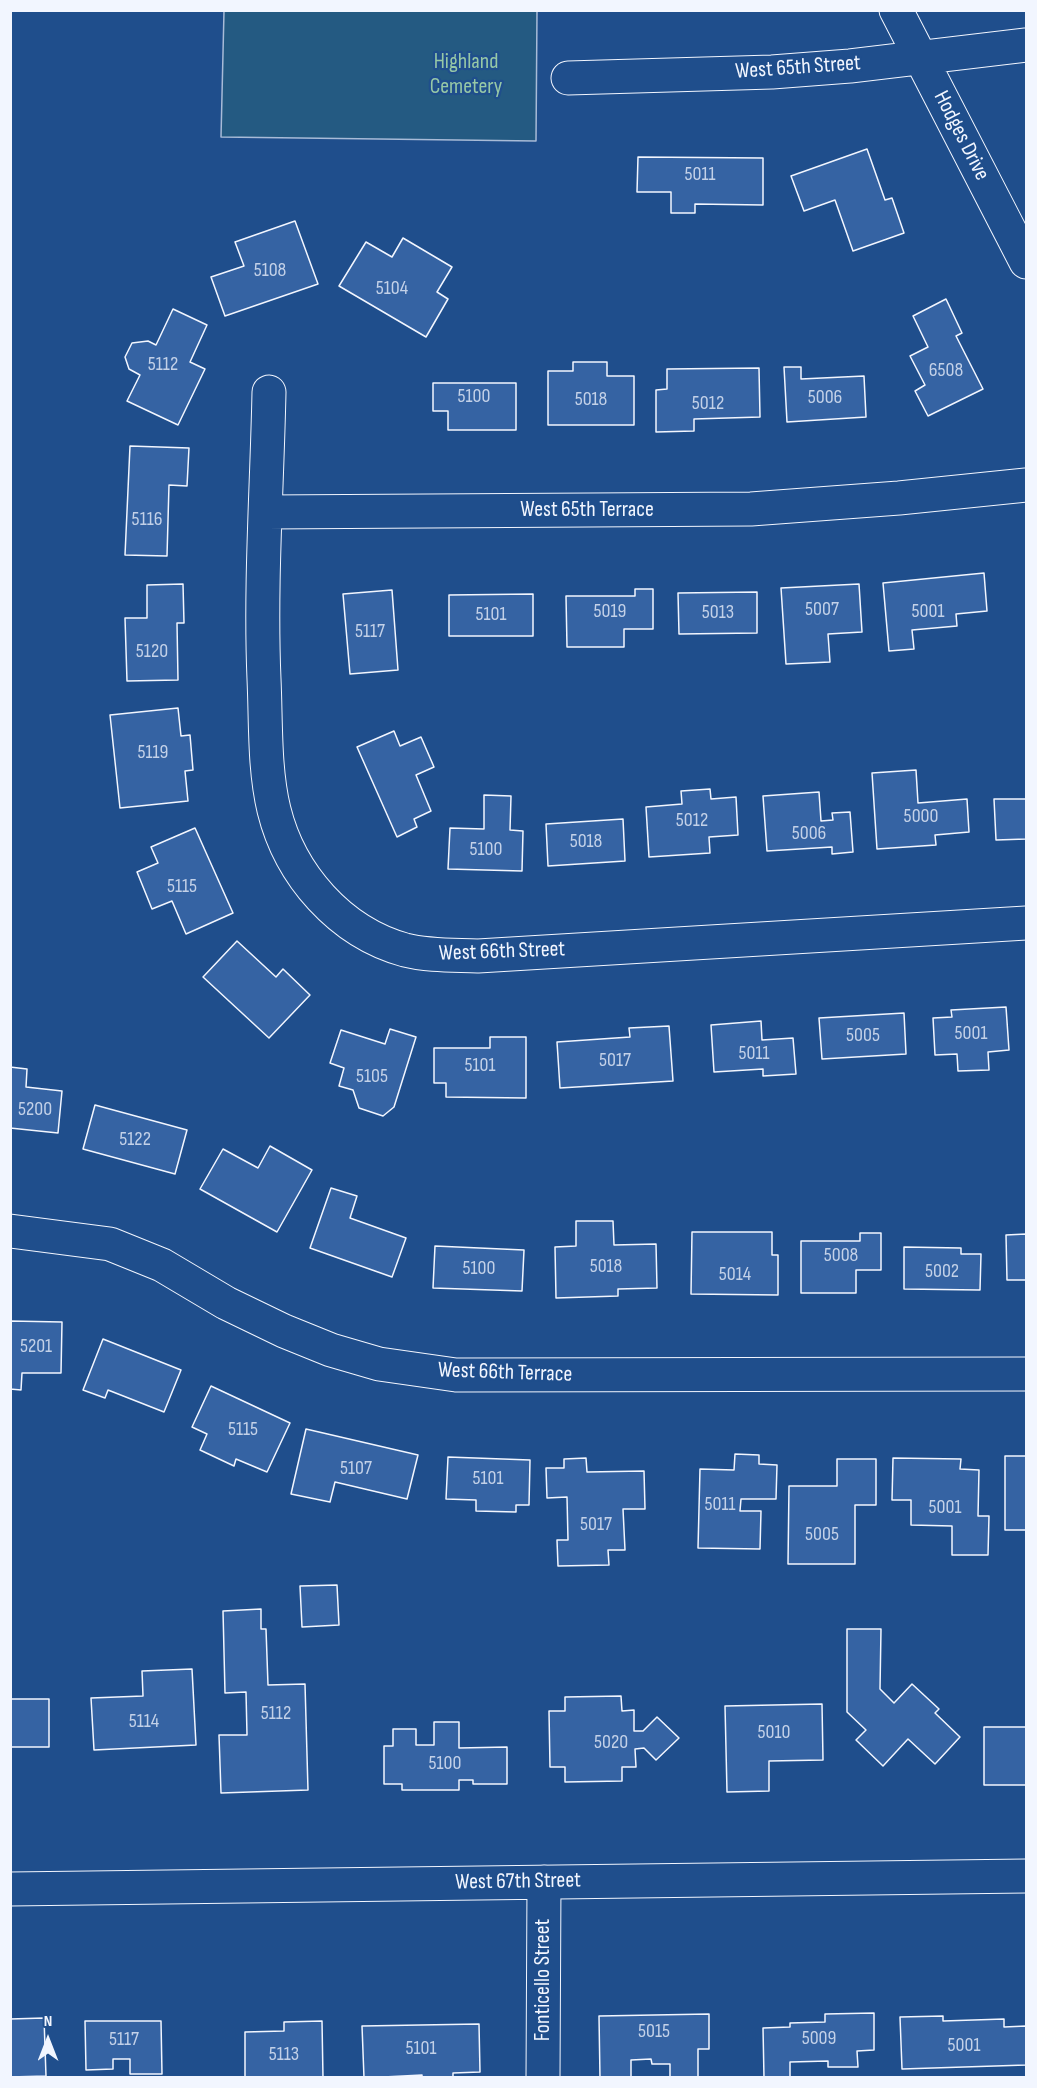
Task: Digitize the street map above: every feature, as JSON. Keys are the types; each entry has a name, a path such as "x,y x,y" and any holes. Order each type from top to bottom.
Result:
{"street":[{"name":"Hodges Drive","path":"896,10 1026,262"},
{"name":"West 65th Street","path":"568,78 772,72 921,58 1026,45"},
{"path":"266,512 269,392"},
{"name":"West 65th Terrace","path":"266,512 750,509 899,498 1026,484"},
{"name":"West 66th Street","path":"266,512 262,632 266,741 274,809 282,837 311,887 330,908 378,940 404,950 433,955 477,956 1026,923"},
{"name":"West 66th Terrace","path":"10,1231 110,1244 162,1265 226,1303 284,1331 330,1350 379,1364 456,1374 627,1376 1026,1374"},
{"name":"West 67th Street","path":"10,1889 1026,1876"},
{"name":"Fonticello Street","path":"543,2078 544,1882"}],"green space":[{"name":"Highland Cemetery","path":"224,11 537,11 536,141 221,137"}],"building":[{"path":"867,149 885,200 892,198 904,233 853,251 835,200 804,211 791,176"},
{"path":"638,157 763,158 763,205 695,204 695,213 671,213 671,192 637,192"},
{"path":"295,221 318,284 225,316 211,277 244,266 235,242"},
{"path":"403,238 452,267 437,292 448,299 426,337 339,286 366,242 392,257"},
{"path":"946,299 962,333 956,336 983,389 928,416 915,391 925,385 910,356 928,347 913,316"},
{"path":"173,309 207,325 190,362 205,369 178,425 127,401 140,375 129,369 125,357 132,343 148,341 156,345"},
{"path":"573,362 607,362 607,376 634,376 634,425 548,425 548,371 573,371"},
{"path":"784,367 801,367 801,379 864,376 866,417 787,422"},
{"path":"759,368 760,417 694,419 694,431 656,432 656,390 667,389 667,369"},
{"path":"433,383 516,383 516,430 448,430 448,411 433,411"},
{"path":"130,446 189,448 187,486 169,485 167,556 125,555"},
{"path":"984,573 987,611 956,614 957,626 912,630 914,649 889,651 883,583"},
{"path":"183,584 184,623 177,623 178,680 127,681 125,618 147,618 147,585"},
{"path":"859,584 862,632 828,634 830,662 786,664 781,588"},
{"path":"635,589 653,589 653,629 624,629 624,647 567,647 566,596 635,596"},
{"path":"392,590 398,670 350,674 343,594"},
{"path":"757,592 757,633 679,634 678,593"},
{"path":"533,594 533,636 449,636 449,595"},
{"path":"178,708 181,736 190,735 193,770 185,771 188,801 120,808 110,715"},
{"path":"394,731 400,746 421,737 434,767 416,775 431,811 414,819 417,827 397,837 357,747"},
{"path":"916,770 918,803 967,799 969,832 935,835 936,845 877,849 872,773"},
{"path":"710,789 711,799 736,797 738,835 709,837 710,853 649,857 646,807 682,804 681,791"},
{"path":"819,792 821,821 833,820 832,813 850,812 853,852 832,854 832,847 767,851 763,796"},
{"path":"484,795 511,796 510,830 523,831 522,871 448,869 450,828 484,829"},
{"path":"994,799 1026,799 1026,839 996,840"},
{"path":"623,819 625,861 548,866 546,824"},
{"path":"195,828 233,913 186,934 172,901 152,909 137,872 158,863 151,847"},
{"path":"237,941 276,977 283,969 310,995 269,1038 203,977"},
{"path":"1006,1007 1009,1050 988,1052 989,1070 958,1071 957,1054 935,1055 933,1018 952,1017 951,1010"},
{"path":"904,1013 906,1054 822,1059 819,1018"},
{"path":"761,1021 762,1040 793,1038 796,1074 763,1076 763,1069 714,1072 711,1025"},
{"path":"669,1026 673,1081 560,1088 557,1042 630,1037 629,1028"},
{"path":"390,1029 416,1037 394,1107 383,1116 359,1108 353,1090 339,1086 344,1068 330,1063 341,1030 385,1044"},
{"path":"490,1037 526,1037 526,1098 446,1097 446,1083 434,1083 434,1048 490,1048"},
{"path":"10,1067 27,1069 26,1087 62,1091 58,1133 10,1128"},
{"path":"95,1105 187,1130 175,1174 83,1149"},
{"path":"270,1146 312,1170 277,1232 200,1189 223,1149 258,1168"},
{"path":"331,1188 357,1196 350,1218 406,1238 392,1277 310,1248"},
{"path":"576,1221 613,1221 614,1245 656,1244 657,1288 618,1289 618,1296 556,1298 555,1247 576,1246"},
{"path":"692,1232 772,1232 772,1255 778,1255 778,1295 691,1294"},
{"path":"860,1233 881,1233 881,1270 856,1270 856,1293 801,1293 801,1241 860,1241"},
{"path":"1026,1234 1026,1280 1007,1280 1006,1235"},
{"path":"435,1246 524,1250 522,1291 433,1288"},
{"path":"904,1247 961,1248 961,1254 981,1254 980,1290 904,1289"},
{"path":"10,1321 62,1322 61,1373 22,1373 21,1390 10,1389"},
{"path":"103,1339 181,1370 164,1412 108,1390 105,1398 83,1390"},
{"path":"211,1386 290,1423 267,1472 236,1459 234,1466 200,1450 207,1434 192,1427"},
{"path":"306,1429 418,1455 407,1499 335,1482 330,1502 291,1494"},
{"path":"735,1454 759,1455 759,1464 777,1465 776,1499 741,1499 740,1511 761,1511 760,1549 698,1548 700,1469 734,1470"},
{"path":"1005,1456 1026,1456 1026,1530 1005,1530"},
{"path":"448,1457 530,1460 529,1505 516,1505 516,1512 476,1511 476,1500 446,1499"},
{"path":"586,1458 587,1472 644,1471 645,1509 623,1509 625,1550 608,1550 609,1565 558,1566 557,1540 568,1540 567,1497 547,1498 546,1468 564,1468 564,1459"},
{"path":"893,1458 961,1459 960,1469 979,1470 978,1516 989,1516 988,1555 952,1555 952,1526 911,1525 911,1500 892,1500"},
{"path":"837,1459 876,1459 876,1505 855,1505 855,1564 788,1564 789,1486 837,1486"},
{"path":"337,1585 339,1625 302,1627 300,1586"},
{"path":"261,1609 261,1629 266,1629 268,1685 305,1684 308,1790 221,1793 219,1735 247,1735 246,1692 225,1693 223,1611"},
{"path":"847,1629 881,1629 880,1689 894,1703 912,1684 939,1709 935,1713 960,1737 935,1764 908,1739 883,1766 856,1740 866,1730 847,1712"},
{"path":"192,1669 196,1745 94,1750 91,1698 143,1696 142,1671"},
{"path":"621,1696 622,1711 634,1710 634,1731 643,1731 657,1717 679,1738 656,1760 644,1748 635,1749 636,1767 622,1767 622,1781 565,1782 565,1767 550,1767 549,1711 565,1711 565,1697"},
{"path":"10,1699 49,1699 49,1747 10,1747"},
{"path":"822,1704 823,1760 769,1761 769,1791 727,1792 725,1706"},
{"path":"434,1722 459,1722 459,1748 507,1747 507,1784 473,1784 473,1780 459,1780 459,1790 402,1790 402,1784 384,1784 384,1746 393,1746 393,1729 416,1729 416,1745 434,1745"},
{"path":"984,1727 1026,1727 1026,1785 984,1785"},
{"path":"874,2013 874,2050 857,2051 858,2067 828,2067 828,2061 790,2062 790,2078 764,2078 763,2028 790,2027 790,2023 825,2022 825,2014"},
{"path":"709,2014 709,2049 698,2049 698,2078 670,2078 670,2064 652,2064 651,2059 631,2060 631,2078 600,2078 599,2016"},
{"path":"943,2016 943,2021 1004,2019 1004,2027 1026,2026 1026,2065 902,2069 900,2017"},
{"path":"44,2018 46,2076 10,2077 10,2019"},
{"path":"85,2021 161,2021 162,2074 130,2074 130,2059 113,2059 113,2069 86,2070"},
{"path":"322,2021 323,2078 245,2078 245,2032 284,2031 284,2022"},
{"path":"479,2024 480,2072 453,2073 453,2078 422,2078 422,2075 364,2078 362,2026"}]}
